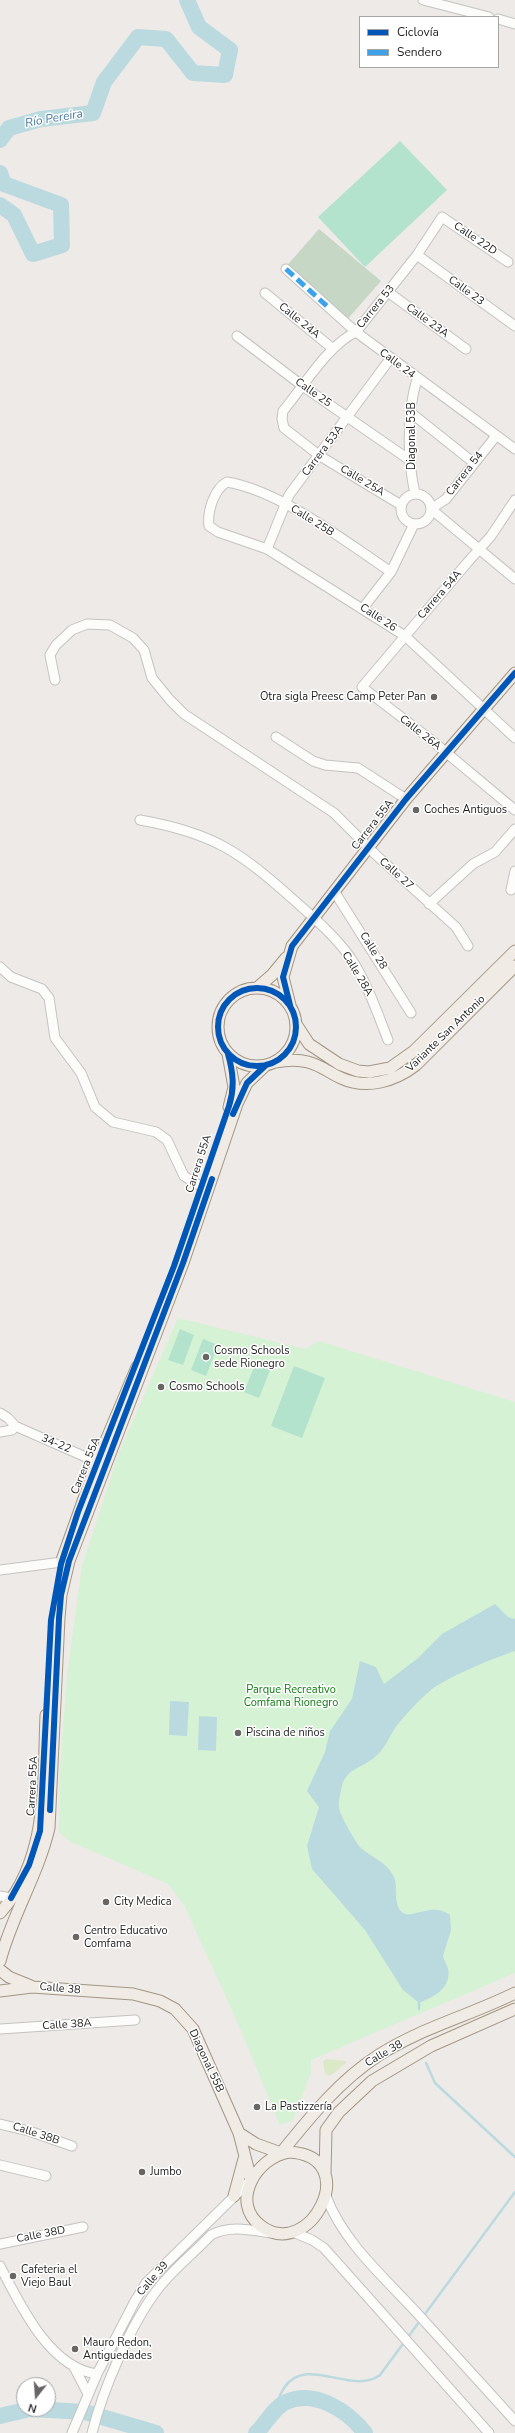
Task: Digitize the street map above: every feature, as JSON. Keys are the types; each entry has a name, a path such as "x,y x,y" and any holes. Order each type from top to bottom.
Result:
{"main road":[{"name":"Carrera 55A","path":"257,988 272,975 288,956 313,917 406,799 445,752 515,673"},
{"name":"Variante San Antonio","path":"296,1024 309,1044 339,1064 358,1071 369,1072 390,1068 414,1051 515,950"},
{"name":"Carrera 55A","path":"288,956 283,976 290,1006"},
{"name":"Variante San Antonio","path":"270,1064 289,1060 308,1062 342,1079 357,1083 371,1084 387,1081 404,1074 416,1065 515,966"},
{"path":"257,988 279,994 290,1006 296,1024 291,1046 270,1064 249,1065 238,1061 228,1054 218,1034 221,1012 235,994 257,988"},
{"name":"Carrera 55A","path":"0,1913 11,1898 26,1870 40,1831 51,1620 53,1598 62,1562 97,1462 143,1350 202,1187 233,1094 234,1077 228,1054"},
{"name":"Carrera 55A","path":"0,1961 11,1924 44,1850 49,1828 58,1618 61,1595 69,1561 184,1263 237,1104 247,1083 270,1064"},
{"path":"0,1970 0,1981"},
{"name":"Calle 38","path":"0,1970 9,1977 32,1987"},
{"name":"Calle 38","path":"0,1991 32,1987 133,1994 160,2001"},
{"path":"0,2000 12,1989"},
{"name":"Calle 38","path":"281,2153 309,2118 344,2083 380,2054 515,1993"},
{"name":"Diagonal 55B","path":"160,2001 175,2009 193,2029 239,2133 251,2180"},
{"name":"Calle 38","path":"325,2174 326,2130 336,2116 372,2081 431,2046 515,2009"},
{"path":"239,2133 256,2144 281,2153 295,2152 310,2157 318,2164 325,2174 328,2185 326,2196 318,2213 306,2224 293,2232 275,2233 258,2224 250,2215 246,2201 251,2180 266,2163 281,2153"},
{"path":"234,2196 244,2156"}],"street":[{"path":"423,0 485,16"},
{"path":"499,19 515,24"},
{"name":"Carrera 53","path":"284,428 282,419 283,411 304,387 332,348 345,337 356,332 417,255 442,217"},
{"name":"Calle 22D","path":"442,217 508,262"},
{"name":"Calle 23","path":"417,255 515,326"},
{"name":"Calle 24","path":"286,269 356,332 390,359 515,449"},
{"name":"Calle 23A","path":"388,292 466,349"},
{"name":"Calle 24A","path":"265,294 332,348"},
{"name":"Calle 25","path":"237,336 304,387 411,461"},
{"name":"Carrera 53A","path":"267,549 284,504 390,359"},
{"name":"Diagonal 53B","path":"415,493 411,461 410,412 417,379"},
{"path":"410,412 474,463"},
{"name":"Calle 25A","path":"284,428 320,456 401,504"},
{"name":"Carrera 54","path":"431,509 446,499 496,436"},
{"name":"Calle 25B","path":"218,532 209,526 208,519 216,494 220,486 227,482 236,484 302,513 391,572"},
{"path":"431,509 426,521 414,524 404,519 401,504 406,497 415,493 428,500 431,509 515,579"},
{"name":"Carrera 54A","path":"362,687 481,550 515,500"},
{"path":"362,608 391,572 414,524"},
{"name":"Calle 26","path":"218,532 267,549 405,636 515,738"},
{"name":"Calle 27","path":"55,680 50,656 56,645 72,630 87,624 110,626 134,638 144,650 152,678 184,714 262,763 284,781 334,813 456,928 468,946"},
{"name":"Calle 26A","path":"362,687 445,752 515,810"},
{"path":"276,737 313,761 325,765 358,768 406,799"},
{"name":"Calle 28A","path":"140,820 190,830 236,852 257,867 313,917 349,957 370,994 388,1040"},
{"path":"429,904 473,864 495,852 515,829"},
{"path":"511,890 515,871"},
{"name":"Calle 28","path":"334,891 411,1013"},
{"path":"0,967 11,977 42,989 49,998 55,1038 81,1073 95,1107 113,1122 156,1132 167,1140 184,1176 202,1187"},
{"name":"34-22","path":"0,1413 8,1418 15,1426 97,1462"},
{"path":"0,1432 12,1430 15,1426"},
{"path":"0,1570 62,1562"},
{"path":"0,1896 11,1898"},
{"name":"Calle 38A","path":"0,2029 135,2020"},
{"name":"Calle 38B","path":"0,2124 29,2131 72,2146"},
{"path":"0,2165 46,2176"},
{"name":"Calle 39","path":"72,2433 96,2374 146,2283 251,2180"},
{"path":"326,2196 339,2224 408,2304 515,2421"},
{"name":"Calle 38D","path":"0,2244 83,2227"},
{"name":"Calle 39","path":"93,2429 101,2403 138,2322 158,2289 211,2236 226,2229 234,2228 275,2233"},
{"path":"293,2232 312,2240 324,2248 489,2433"},
{"path":"0,2266 28,2317 43,2338 74,2367 85,2372 96,2374"},
{"path":"74,2367 87,2396"}],"green space":[{"path":"400,141 447,190 365,267 318,217"},
{"path":"319,229 381,281 345,322 284,269"},
{"name":"Parque Recreativo Comfama Rionegro","path":"178,1318 305,1349 319,1341 515,1402 515,1973 311,2060 311,2073 293,2120 280,2125 236,2019 184,1905 168,1884 69,1841 59,1832 60,1771 67,1676 82,1566 119,1453"},
{"path":"180,1329 194,1335 183,1365 168,1360"},
{"path":"203,1339 218,1345 206,1376 191,1370"},
{"path":"256,1362 271,1368 259,1398 244,1392"},
{"path":"294,1366 325,1378 302,1438 271,1426"},
{"path":"326,2059 346,2061 346,2063 330,2076 325,2074 323,2061"}],"water":[{"path":"495,1604 508,1617 515,1619 515,1651 461,1673 432,1689 398,1724 379,1753 346,1777 340,1797 340,1812 348,1829 361,1848 390,1870 393,1875 396,1884 397,1902 400,1910 409,1914 435,1910 443,1911 450,1915 451,1930 443,1956 448,1968 449,1975 447,1981 445,1986 436,1995 419,2003 403,1990 365,1930 312,1869 307,1846 319,1807 307,1791 325,1752 330,1731 352,1699 360,1661 376,1667 384,1684 418,1658 442,1634"},
{"path":"170,1701 189,1702 187,1736 169,1735"},
{"path":"199,1716 217,1717 216,1751 198,1750"}],"waterway":[{"name":"Río Pereira","path":"0,140 9,128 41,119 93,113 104,82 138,37 166,39 193,73 225,75 230,50 199,27 187,0"},
{"name":"Río Pereira","path":"0,173 4,184 61,205 62,245 33,254 14,215 0,205"},
{"path":"419,2003 419,2009"},
{"path":"426,2063 435,2083 515,2157"},
{"path":"274,2412 284,2388 293,2379 304,2375 317,2374 356,2381 369,2380 380,2375 515,2192"},
{"path":"256,2433 273,2412 281,2405 297,2399 308,2398 330,2404 340,2410 350,2417 365,2433"},
{"path":"0,2416 30,2409 85,2412 156,2433"}],"marked path":[{"path":"286,269 329,308"}],"cycle path":[{"path":"290,1005 283,977 292,946 406,799 515,673"},
{"path":"257,988 272,991 285,999 293,1012 296,1027 293,1042 285,1055 272,1063 257,1066 242,1063 229,1055 221,1042 218,1027 221,1012 229,999 242,991 257,988"},
{"path":"11,1898 29,1865 40,1831 51,1620 61,1564 78,1512 174,1266 229,1106 233,1080 228,1054"},
{"path":"233,1114 247,1083 266,1065"},
{"path":"50,1810 59,1618 61,1595 69,1561 183,1263 212,1179"}],"place":[{"name":"Otra sigla Preesc Camp Peter Pan","path":"434,697"},
{"name":"Coches Antiguos","path":"416,810"},
{"name":"Cosmo Schools sede Rionegro","path":"206,1357"},
{"name":"Cosmo Schools","path":"161,1387"},
{"name":"Piscina de niños","path":"238,1733"},
{"name":"City Medica","path":"106,1902"},
{"name":"Centro Educativo Comfama","path":"76,1937"},
{"name":"La Pastizzería","path":"257,2107"},
{"name":"Jumbo","path":"142,2172"},
{"name":"Cafeteria el Viejo Baul","path":"13,2276"},
{"name":"Mauro Redon, Antiguedades","path":"75,2349"}]}
